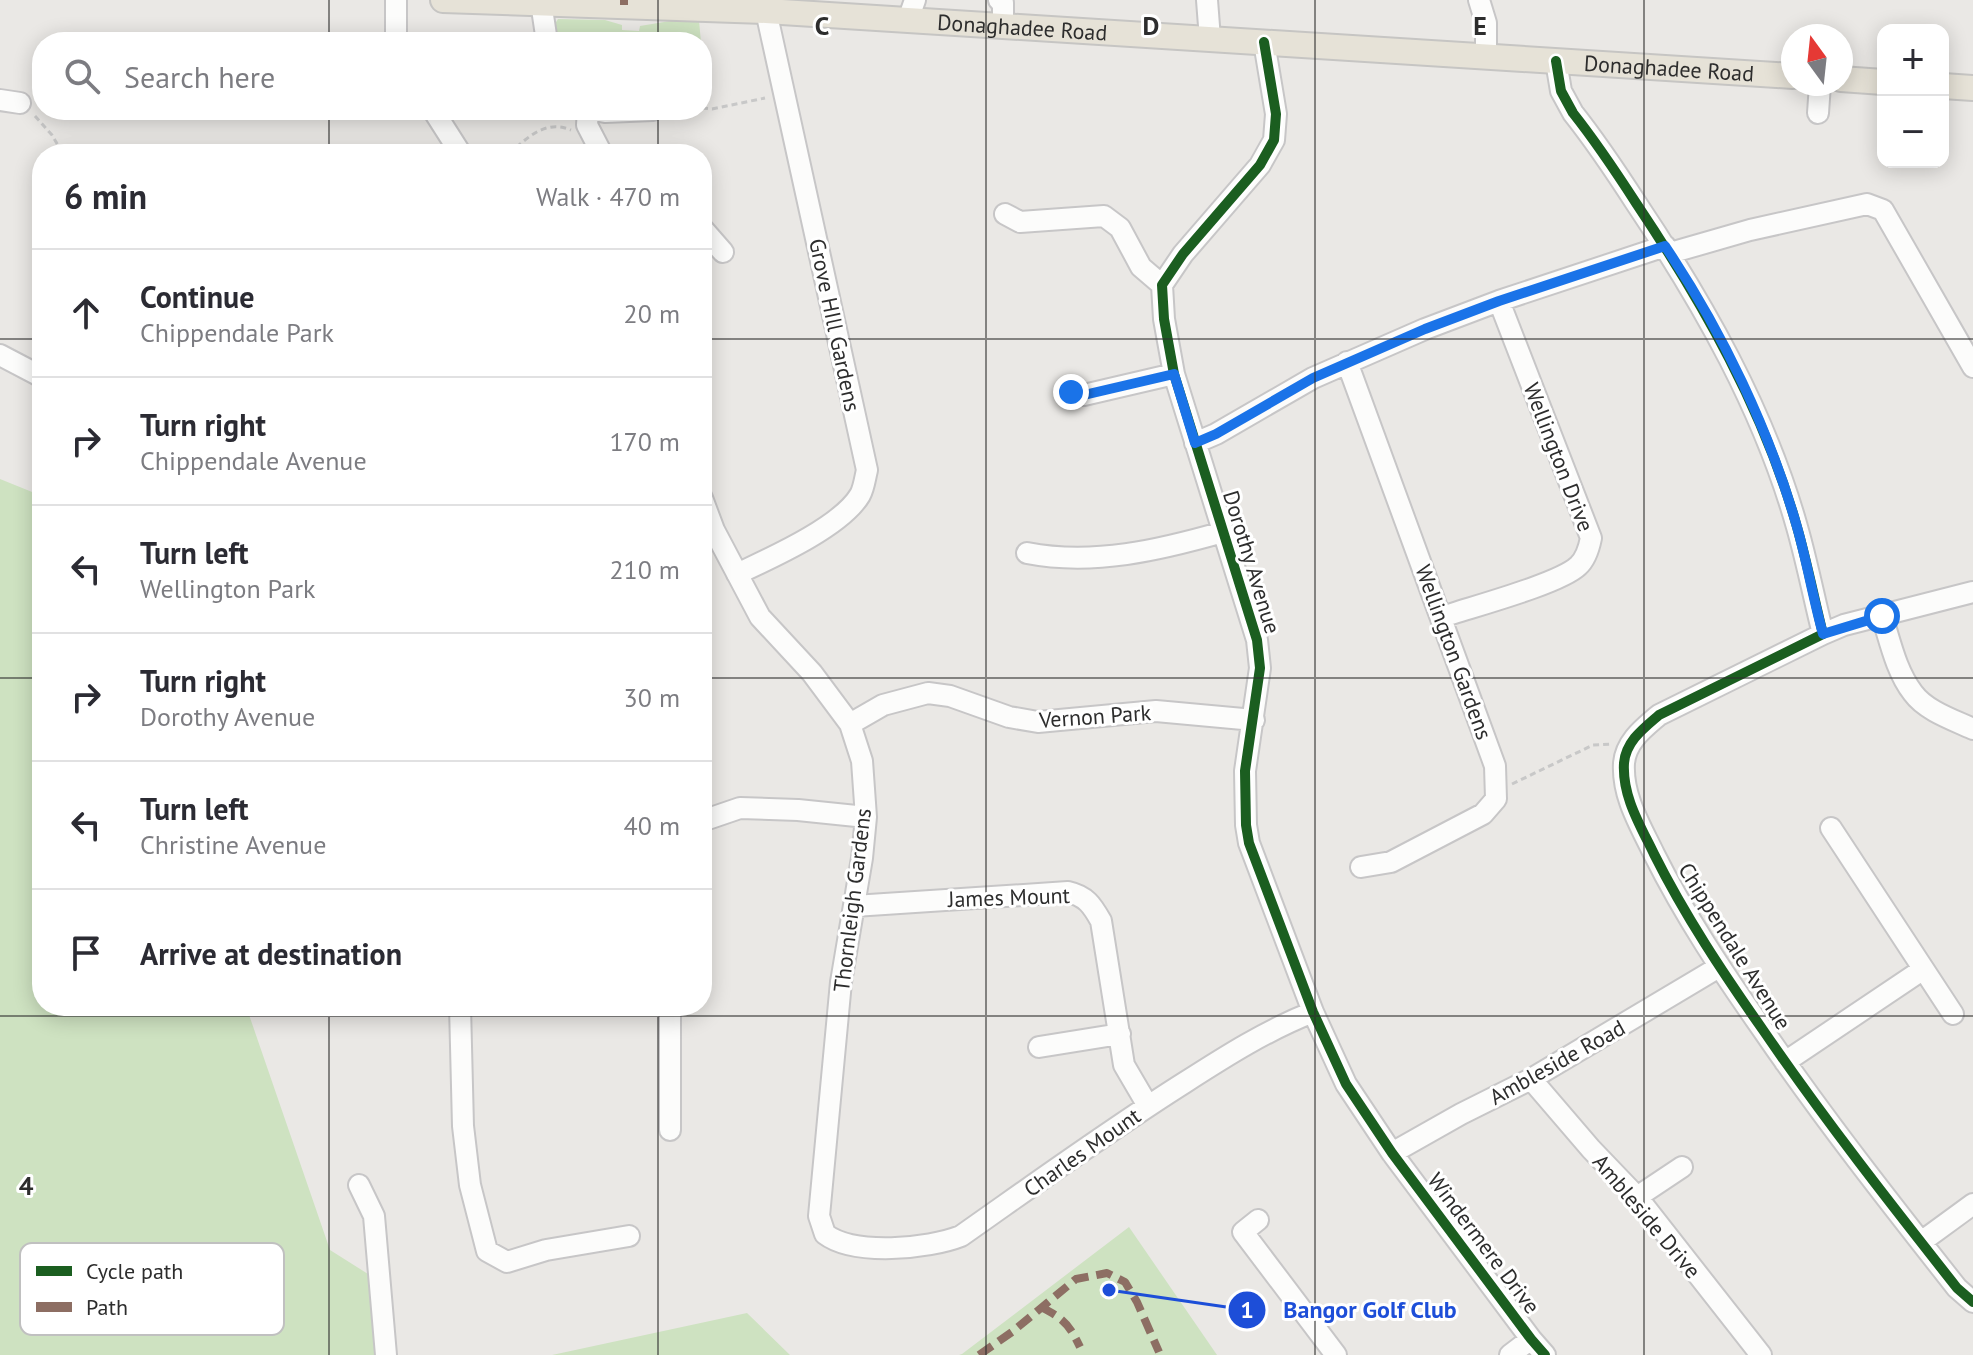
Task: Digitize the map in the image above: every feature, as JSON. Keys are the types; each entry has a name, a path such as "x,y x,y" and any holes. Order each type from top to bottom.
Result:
{"main road":[{"name":"Donaghadee Road","path":"443,0 766,11 911,10 1003,27 1781,75"},
{"path":"1853,80 1877,82"},
{"path":"1949,86 1973,88"}],"street":[{"path":"396,0 396,32"},
{"path":"999,0 1003,3 1003,27"},
{"path":"1207,0 1210,39"},
{"path":"1479,0 1486,23 1486,56"},
{"path":"541,2 546,32"},
{"name":"Grove HIll Gardens","path":"737,574 784,551 845,511 861,494 867,470 766,11"},
{"path":"1005,214 1020,222 1104,216 1120,228 1141,267 1162,285 1183,254 1260,165 1274,140 1276,114 1264,42"},
{"path":"1556,61 1561,91 1573,113 1668,250 1739,377 1773,458 1797,527 1823,634"},
{"path":"1818,113 1819,96"},
{"path":"439,120 455,144"},
{"path":"592,120 599,144"},
{"path":"1195,443 1347,362 1499,301 1668,250 1867,204 1883,210 1973,367"},
{"path":"712,239 723,252"},
{"name":"Dorothy Avenue","path":"1162,285 1164,319 1174,374 1257,640 1260,668 1245,771 1249,843 1313,1012 1346,1084 1392,1153"},
{"name":"Wellington Drive","path":"1442,617 1558,577 1578,566 1589,549 1591,538 1499,301"},
{"path":"0,355 32,372"},
{"name":"Wellington Gardens","path":"1347,362 1495,766 1497,788"},
{"path":"1071,392 1084,395 1174,374"},
{"name":"Thornleigh Gardens","path":"712,525 760,617 812,673 850,724 862,761 866,817 841,982 819,1216 825,1234 840,1243"},
{"path":"1027,553 1047,557 1130,554 1160,550 1223,532"},
{"path":"1628,750 1637,733 1659,715 1823,634 1973,592"},
{"path":"1882,616 1897,665 1913,695 1934,710 1973,729"},
{"name":"Vernon Park","path":"850,724 883,705 928,693 950,696 1009,717 1038,722 1156,711 1254,720"},
{"name":"Chippendale Avenue","path":"1628,750 1624,759 1628,798 1679,904 1785,1062 1957,1288 1973,1302"},
{"path":"1361,867 1391,862 1483,814 1496,799 1497,788"},
{"path":"712,818 740,808 866,817"},
{"path":"1831,828 1953,1014"},
{"name":"James Mount","path":"854,906 1068,892 1081,894 1091,903 1101,921 1124,1065 1148,1106"},
{"name":"Ambleside Road","path":"1392,1153 1531,1079 1719,967"},
{"path":"1785,1062 1922,970"},
{"name":"Charles Mount","path":"840,1243 914,1248 961,1236 1148,1106 1245,1044 1313,1012"},
{"path":"460,1016 463,1126 470,1185 487,1251 507,1262 546,1250 629,1236"},
{"path":"670,1016 670,1130"},
{"path":"1039,1047 1120,1034"},
{"name":"Ambleside Drive","path":"1531,1079 1637,1197 1761,1355"},
{"name":"Windermere Drive","path":"1392,1153 1545,1355"},
{"path":"1637,1197 1682,1167"},
{"path":"359,1185 374,1216 386,1355"},
{"path":"1921,1242 1973,1204"},
{"path":"1258,1220 1243,1232 1336,1355"},
{"path":"1510,1355 1531,1339"}],"path":[{"path":"712,109 785,94"},
{"path":"10,102 32,119"},
{"path":"33,120 52,135 57,144"},
{"path":"521,144 540,128 564,127 577,133 586,120"},
{"path":"1497,788 1521,782 1593,745 1611,744 1628,750"}],"green space":[{"path":"558,19 605,20 622,25 622,30 639,31 640,26 670,21 699,21 700,32 553,32"},
{"path":"0,479 32,492 32,1016 249,1016 330,1250 387,1286 397,1355 0,1355"},
{"path":"1129,1227 1217,1355 959,1355 962,1354"},
{"path":"747,1313 790,1355 552,1355"}],"marked path":[{"path":"624,0 624,5"},
{"path":"979,1355 1076,1279 1107,1273 1125,1282 1159,1352"},
{"path":"1041,1307 1065,1323 1080,1347"}],"cycle path":[{"path":"1264,42 1276,114 1274,140 1260,165 1183,254 1162,285 1164,319 1174,374 1257,640 1260,668 1245,771 1249,843 1313,1012 1346,1084 1392,1153 1545,1355"},
{"path":"1556,61 1561,91 1573,113 1685,279 1749,399 1783,484 1801,540 1823,634 1659,715 1637,736 1625,755 1624,775 1629,799 1678,900 1748,1009 1882,1192 1957,1288 1973,1302"}],"place":[{"name":"Bangor Golf Club","path":"1109,1290"}],"route":[{"path":"1071,392 1084,395 1174,374 1195,443 1313,378 1425,329 1665,246 1707,315 1739,377 1773,458 1797,527 1823,634 1844,625 1882,616"}]}
